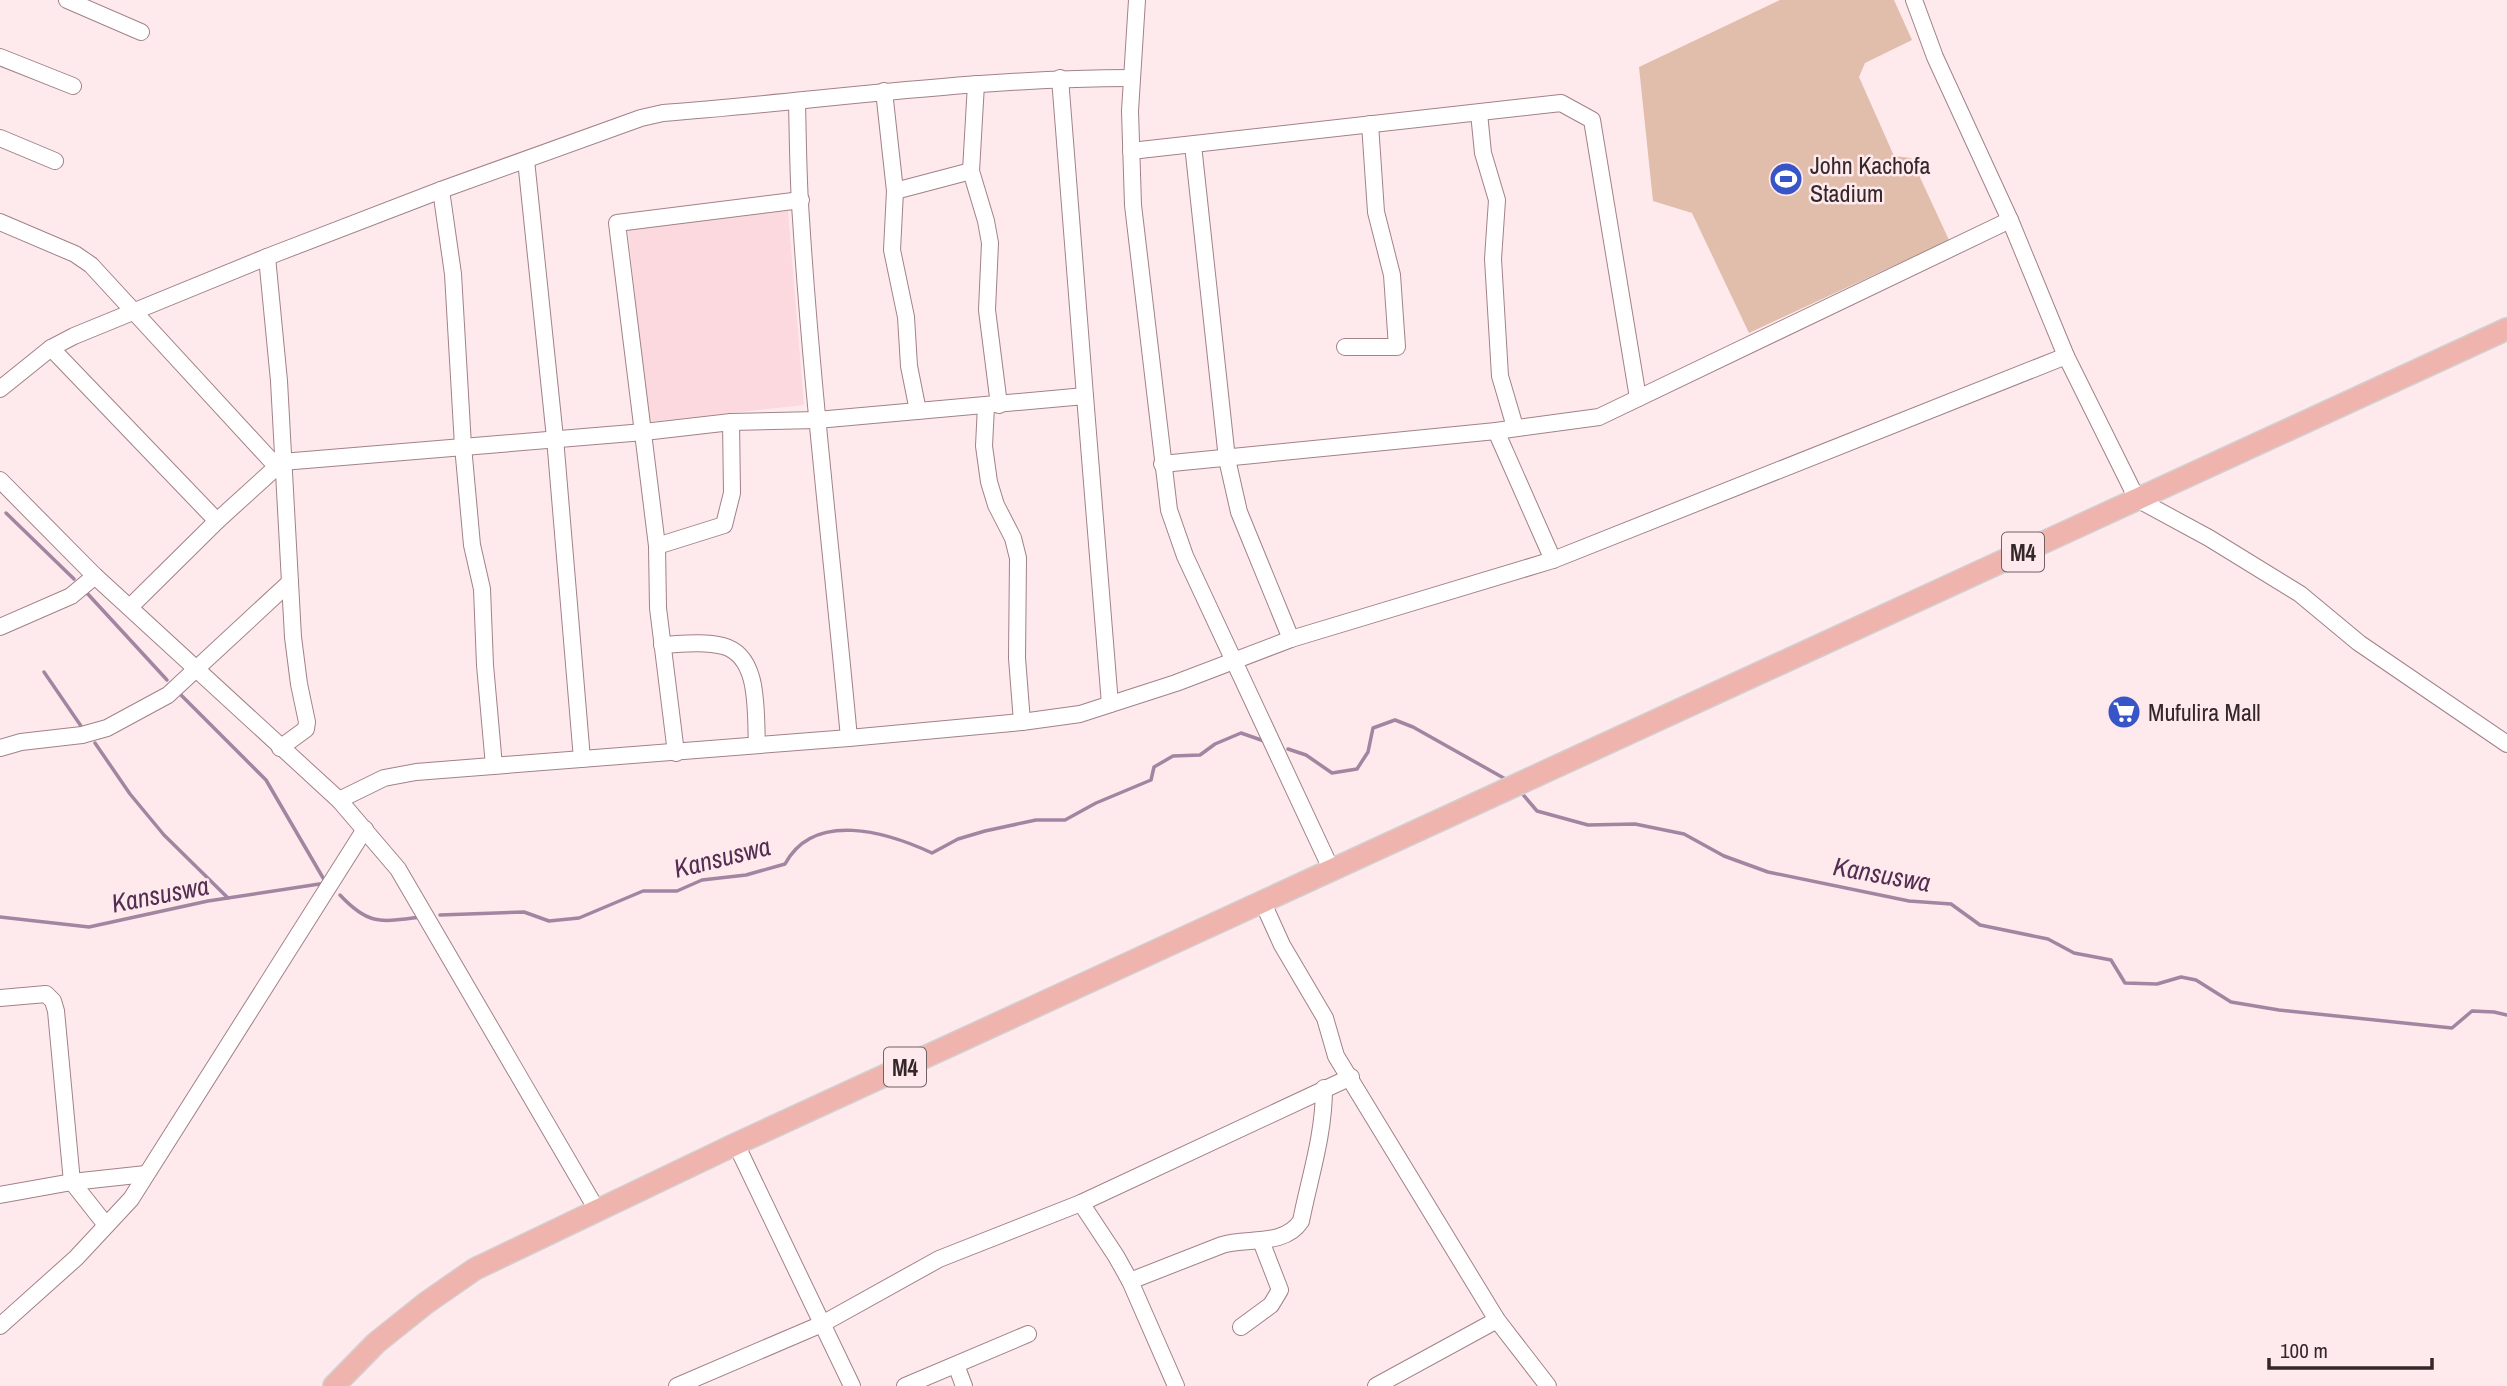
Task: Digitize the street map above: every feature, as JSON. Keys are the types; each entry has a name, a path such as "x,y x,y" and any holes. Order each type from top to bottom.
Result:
{"main road":[{"name":"M4","path":"334,1386 376,1343 426,1303 475,1269 736,1144 2507,328"}],"street":[{"path":"68,0 141,32"},
{"path":"1137,0 1131,78 1130,151 1133,205 1169,510 1176,532 1332,871"},
{"path":"1914,0 1935,57 2010,220 2066,356 2137,499 2209,538 2300,594 2359,643 2507,744"},
{"path":"0,57 73,86"},
{"path":"0,388 51,348 74,335 441,190 642,118 663,113 797,102 884,91 1060,78 1131,78"},
{"path":"1060,78 1110,704"},
{"path":"976,84 971,171 990,243 988,310 993,405 984,446 989,482 996,505 1013,538 1018,558 1017,658 1022,722"},
{"path":"884,91 895,191 892,250 906,317 912,384 918,411"},
{"path":"797,102 801,200 817,420 849,738"},
{"path":"1130,151 1561,103 1592,120 1638,398"},
{"path":"1479,113 1483,153 1497,200 1493,259 1500,376 1515,427"},
{"path":"1345,347 1397,347 1392,275 1376,212 1370,124"},
{"path":"0,138 55,161"},
{"path":"1193,145 1227,459 1239,512 1291,639"},
{"path":"526,160 555,438 582,759"},
{"path":"895,191 971,171"},
{"path":"441,190 453,274 471,545 482,589 485,665 494,766"},
{"path":"676,752 662,645 657,546 617,223 801,200"},
{"path":"1162,464 1496,431 1599,417 2010,220"},
{"path":"0,222 75,254 102,276 279,464"},
{"path":"267,257 278,371 279,464 295,660 307,725 280,748"},
{"path":"51,348 217,522"},
{"path":"339,800 384,778 398,775 1069,717 1236,661 1291,639 1553,560 2066,356"},
{"path":"130,607 279,464 731,422 817,420 1085,396"},
{"path":"657,546 724,525 733,483 731,422"},
{"path":"1496,431 1553,560"},
{"path":"0,480 95,576 339,800 398,869 597,1210"},
{"path":"0,507 14,496"},
{"path":"0,627 71,596 95,576"},
{"path":"0,748 22,742 82,735 107,728 168,695 290,582"},
{"path":"662,645 701,643 725,646 739,654 751,677 757,744"},
{"path":"0,1325 76,1258 131,1199 365,829"},
{"path":"1263,903 1282,945 1325,1018 1336,1056 1497,1320 1548,1386"},
{"path":"0,999 46,994 53,1001 72,1182 106,1225"},
{"path":"677,1386 822,1324 939,1259 1081,1203 1351,1077"},
{"path":"1129,1281 1233,1241 1261,1241 1296,1228 1301,1221 1324,1118 1324,1088"},
{"path":"736,1144 852,1386"},
{"path":"0,1195 72,1182 146,1174"},
{"path":"1081,1203 1129,1281 1176,1386"},
{"path":"1241,1327 1271,1305 1280,1290 1261,1241"},
{"path":"1376,1386 1497,1320"},
{"path":"905,1386 1028,1334"},
{"path":"956,1365 964,1386"}],"shaded area":[{"name":"John Kachofa Stadium","path":"1780,0 1894,0 1912,40 1865,63 1859,77 1894,156 1911,158 1949,240 1749,333 1692,213 1653,201 1639,67"},
{"path":"788,211 804,405 648,422 628,228"}],"waterway":[{"path":"6,513 74,579"},
{"path":"86,592 167,680"},
{"path":"44,672 81,726"},
{"name":"Kansuswa","path":"0,917 89,927 208,901 326,883 266,780 179,693"},
{"name":"Kansuswa","path":"1288,749 1306,755 1332,773 1357,769 1368,752 1373,728 1395,720 1413,727 1509,781"},
{"name":"Kansuswa","path":"440,915 524,912 549,921 579,918 643,891 677,891 702,880 746,875 785,864 798,847 814,837 832,831 873,833 932,853 958,839 985,831 1036,820 1065,820 1096,803 1151,780 1154,767 1173,756 1200,755 1215,744 1241,733 1264,741"},
{"path":"95,743 130,794 164,835 228,898"},
{"name":"Kansuswa","path":"1520,791 1537,811 1588,825 1635,824 1684,834 1724,856 1768,872 1909,901 1951,904 1980,925 2048,939 2074,953 2111,960 2125,983 2157,984 2181,977 2196,980 2231,1002 2279,1010 2452,1028 2472,1011 2507,1015"},
{"name":"Kansuswa","path":"340,895 359,912 376,920 420,917"}],"place":[{"name":"John Kachofa Stadium","path":"1786,179"},
{"name":"Mufulira Mall","path":"2124,712"}]}
